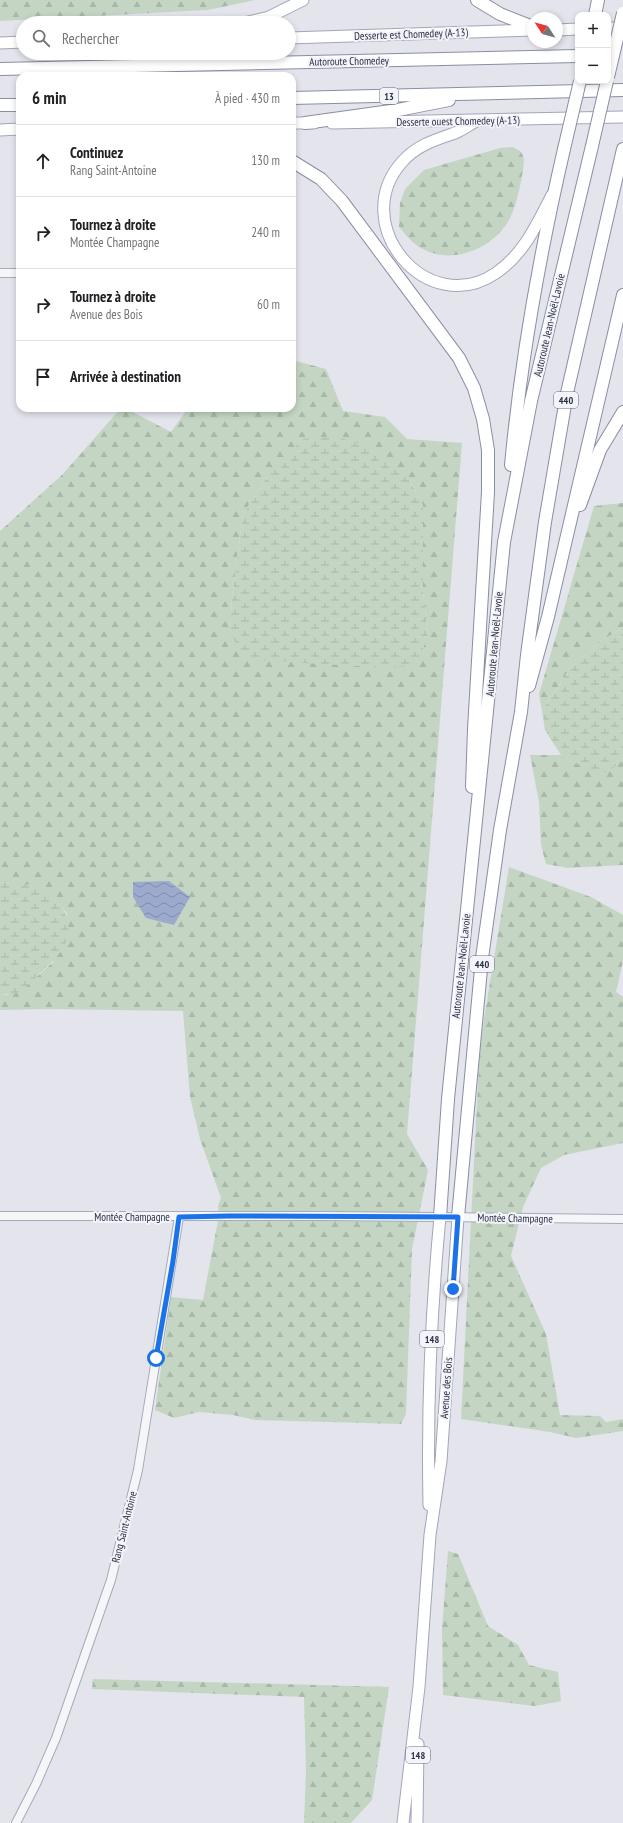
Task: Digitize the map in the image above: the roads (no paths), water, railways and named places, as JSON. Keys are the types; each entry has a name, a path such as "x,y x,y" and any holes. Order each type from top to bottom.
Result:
{"highway":[{"path":"477,0 500,14 527,25"},
{"path":"596,12 598,1"},
{"path":"611,64 623,13"},
{"path":"611,55 623,54"},
{"name":"Autoroute Chomedey","path":"0,70 575,56"},
{"path":"504,542 513,446 530,316 554,191 579,84"},
{"name":"Autoroute Jean-Noël-Lavoie","path":"440,1217 448,1099 504,542 531,401 606,84"},
{"name":"13","path":"296,98 623,90"},
{"path":"305,123 398,110 486,94"},
{"path":"0,105 16,105"},
{"name":"Autoroute Jean-Noël-Lavoie","path":"458,1217 480,980 500,830 521,712 534,601 553,468 580,333 623,149"},
{"path":"296,163 317,176 337,195 459,358 478,398 488,450 488,492 474,729 470,876"},
{"path":"521,712 538,657 623,295"},
{"path":"562,557 600,450 623,412"}],"main road":[{"path":"268,16 279,13 303,0"},
{"path":"611,28 623,28"},
{"path":"563,30 575,29"},
{"name":"Desserte est Chomedey (A-13)","path":"296,38 527,30"},
{"path":"0,43 16,42"},
{"name":"Desserte ouest Chomedey (A-13)","path":"296,123 361,124 623,118"},
{"path":"476,121 456,133 431,141 417,148 401,162 392,176 385,197 385,225 393,247 407,265 428,279 445,283 469,284 490,276 508,263 519,252 554,191"},
{"path":"0,130 16,130"},
{"name":"Avenue des Bois","path":"430,1535 428,1455 433,1312 440,1217"},
{"name":"Avenue des Bois","path":"403,1823 419,1687 430,1535 441,1461 458,1217"},
{"name":"Avenue des Bois","path":"416,1823 419,1687"}],"street":[{"path":"0,273 16,273"},
{"name":"Montée Champagne","path":"0,1216 458,1217 623,1219"},
{"name":"Rang Saint-Antoine","path":"16,1823 36,1784 56,1738 111,1580 138,1470 179,1217"}],"water":[{"path":"169,881 190,897 174,925 146,918 133,897 133,882"}]}
